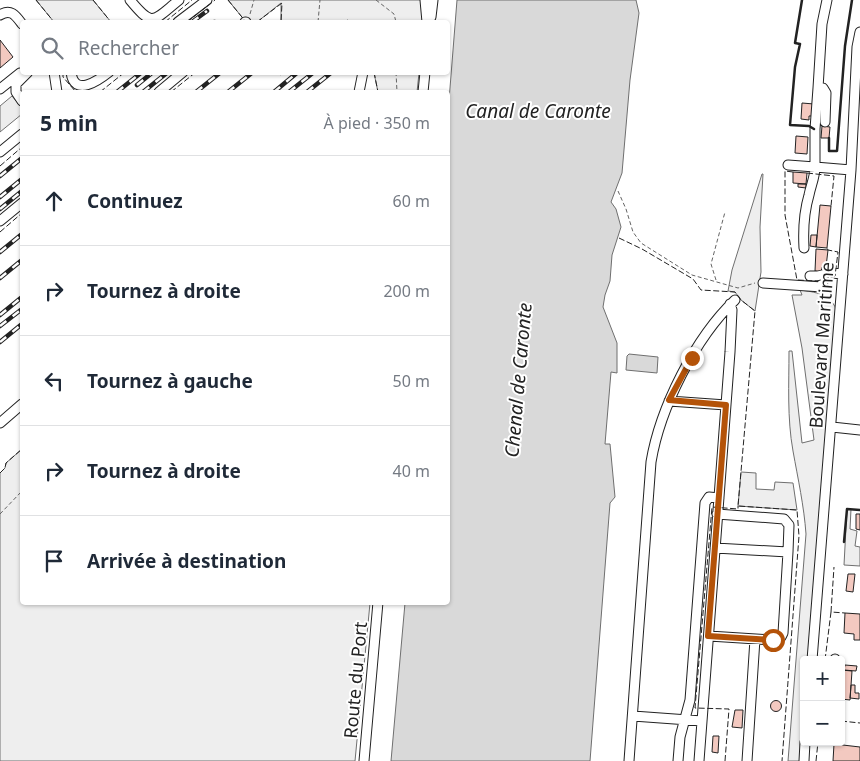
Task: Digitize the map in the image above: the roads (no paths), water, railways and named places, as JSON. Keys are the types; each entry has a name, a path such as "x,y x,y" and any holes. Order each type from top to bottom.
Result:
{"street":[{"path":"130,0 143,16 152,19 158,18 179,0"},
{"path":"181,20 207,0"},
{"path":"425,0 427,20"},
{"path":"431,20 433,0"},
{"path":"804,248 804,219 815,167 815,129 822,24 827,0"},
{"path":"0,15 11,12 20,22"},
{"name":"Boulevard Maritime","path":"812,656 832,427 851,170 857,47 860,34"},
{"path":"0,90 20,73"},
{"path":"20,98 16,92 16,84 25,75"},
{"path":"54,75 57,90"},
{"path":"71,75 75,82 83,86 92,84 105,75"},
{"path":"161,90 179,75"},
{"path":"360,90 363,75"},
{"path":"423,90 425,75"},
{"path":"818,88 823,88 826,93 825,122"},
{"path":"0,152 20,136"},
{"path":"788,164 851,170"},
{"path":"0,221 20,204"},
{"path":"810,276 830,273 843,274"},
{"path":"763,283 822,287 824,275"},
{"path":"629,761 654,442 669,400 692,358 717,318 732,302 731,343 699,761"},
{"path":"669,400 726,405"},
{"path":"0,423 20,406"},
{"path":"832,427 860,430"},
{"path":"678,761 680,737 690,700 705,503 709,497 719,498"},
{"path":"708,636 777,640 783,632 789,525 784,519 718,514"},
{"path":"715,548 788,552"},
{"name":"Route du Port","path":"364,761 378,605"},
{"path":"747,761 755,640"},
{"path":"633,716 702,721"},
{"path":"804,761 806,746"}],"water":[{"name":"Canal de Caronte","path":"457,0 636,0 639,13 630,80 622,173 611,202 616,209 621,227 612,255 610,281 603,307 617,343 617,373 611,372 605,444 610,444 615,497 610,503 590,761 391,761 405,605 450,605 450,90"},
{"path":"629,354 658,357 657,373 626,370 627,356"}],"railway":[{"path":"195,20 207,11"},
{"path":"120,90 138,75"},
{"path":"137,85 149,75"},
{"path":"146,90 164,75"},
{"path":"198,90 217,75"},
{"path":"230,90 249,75"},
{"path":"276,90 294,75"},
{"path":"292,90 310,75"},
{"path":"310,90 328,75"},
{"path":"0,176 20,160"},
{"path":"0,197 20,181"},
{"path":"0,209 20,193"},
{"path":"0,252 20,236"},
{"path":"0,278 20,262"},
{"path":"0,315 20,299"},
{"path":"0,326 20,311"},
{"path":"0,342 20,326"}],"water label":[{"name":"Chenal de Caronte","path":"518,380"}]}
